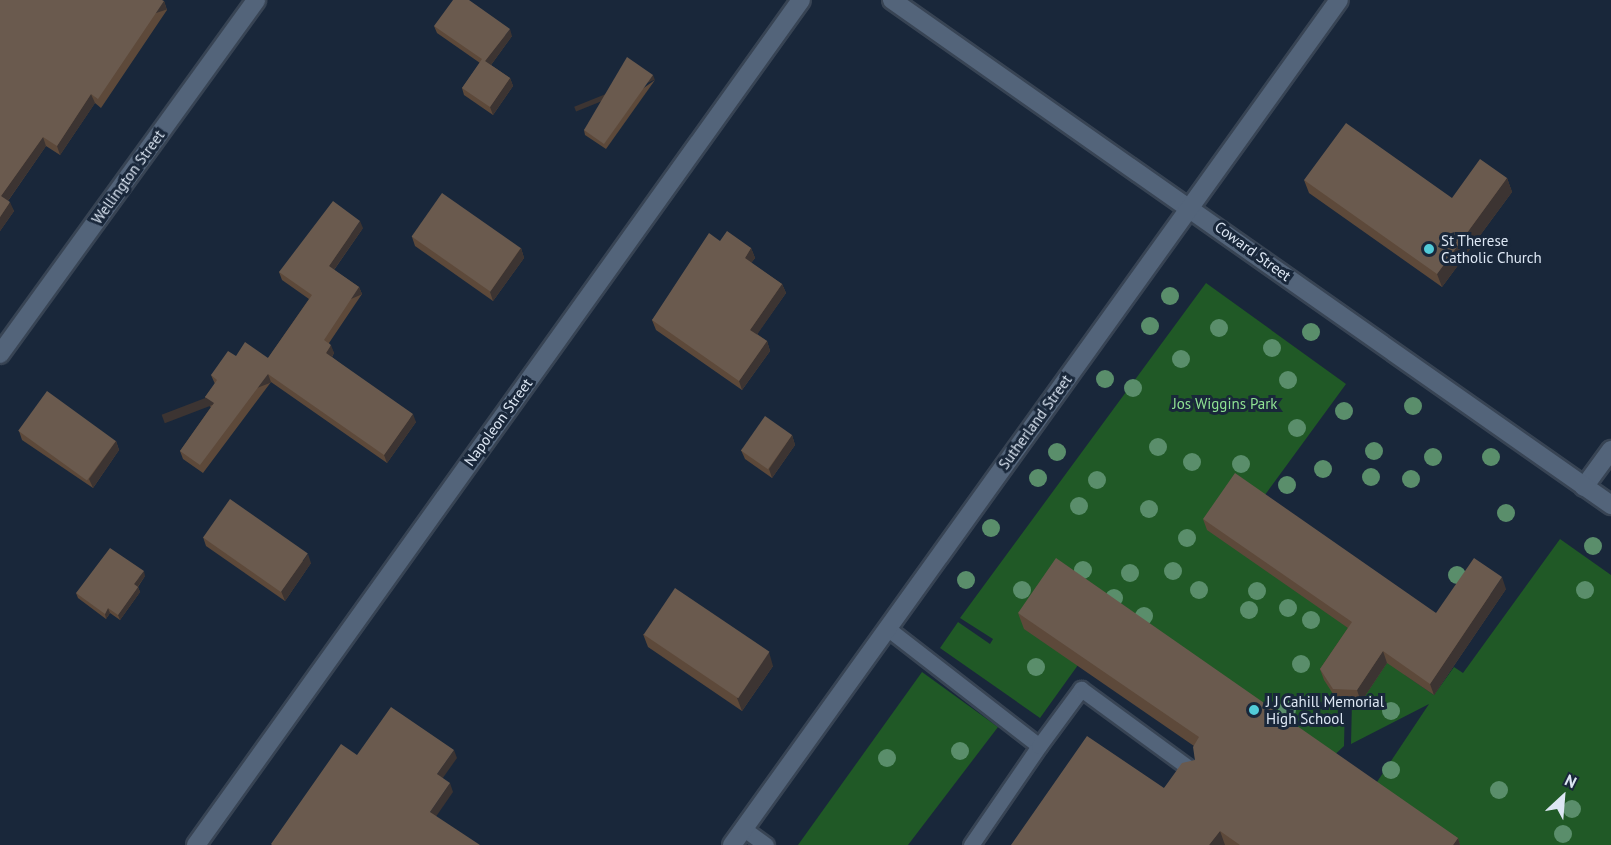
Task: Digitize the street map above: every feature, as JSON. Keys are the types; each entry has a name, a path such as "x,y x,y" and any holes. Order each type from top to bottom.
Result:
{"street":[{"name":"Wellington Street","path":"0,354 256,0"},
{"name":"Napoleon Street","path":"196,845 801,0"},
{"name":"Coward Street","path":"892,0 1190,206 1611,506"},
{"name":"Sutherland Street","path":"732,845 1339,0"},
{"path":"1584,487 1611,450"}],"lane":[{"path":"887,628 1039,746"},
{"path":"971,845 1081,689 1194,771"},
{"path":"744,829 766,845"}],"green space":[{"name":"Jos Wiggins Park","path":"1206,283 1346,384 1243,525 1409,670 1405,675 1434,695 1454,667 1463,673 1560,539 1611,575 1611,845 1453,845 1373,788 1429,704 1351,744 1352,701 1345,700 1344,746 1328,761 1078,665 1040,718 940,648 958,622 990,644 993,639 960,618"},
{"path":"922,672 998,727 908,845 798,845"}],"building":[{"path":"0,0 164,1 98,99 91,94 57,146 43,137 1,196 10,202 0,217"},
{"path":"453,0 469,0 510,29 485,61 510,78 490,107 462,88 482,59 434,26"},
{"path":"627,57 653,75 604,144 584,130"},
{"name":"St Therese Catholic Church","path":"1346,123 1452,198 1480,159 1507,178 1437,274 1304,180"},
{"path":"442,193 521,248 490,291 412,236"},
{"path":"333,201 360,221 329,266 359,287 324,340 331,345 326,353 413,414 384,455 268,374 200,465 180,451 214,403 205,397 217,380 211,375 228,351 236,356 245,342 268,358 312,295 279,272"},
{"path":"727,231 751,248 745,258 782,284 750,330 767,341 739,381 652,320 709,233 720,241"},
{"path":"47,391 116,441 87,481 18,431"},
{"path":"765,416 792,435 768,469 741,450"},
{"path":"1235,473 1436,613 1474,558 1502,577 1430,684 1383,651 1357,690 1333,689 1320,669 1352,622 1203,519"},
{"path":"230,499 308,553 281,592 203,538"},
{"path":"110,548 144,571 134,584 138,587 118,615 108,608 105,614 76,593"},
{"path":"1056,558 1458,838 1453,845 1240,845 1220,831 1209,845 1011,845 1087,736 1164,788 1182,763 1195,760 1193,747 1199,737 1018,613"},
{"path":"675,588 770,652 738,698 644,634"},
{"path":"391,707 454,750 437,774 450,783 430,812 480,845 272,845 341,744 357,755"}],"place":[{"name":"St Therese Catholic Church","path":"1429,249"},
{"name":"J J Cahill Memorial High School","path":"1254,710"}]}
